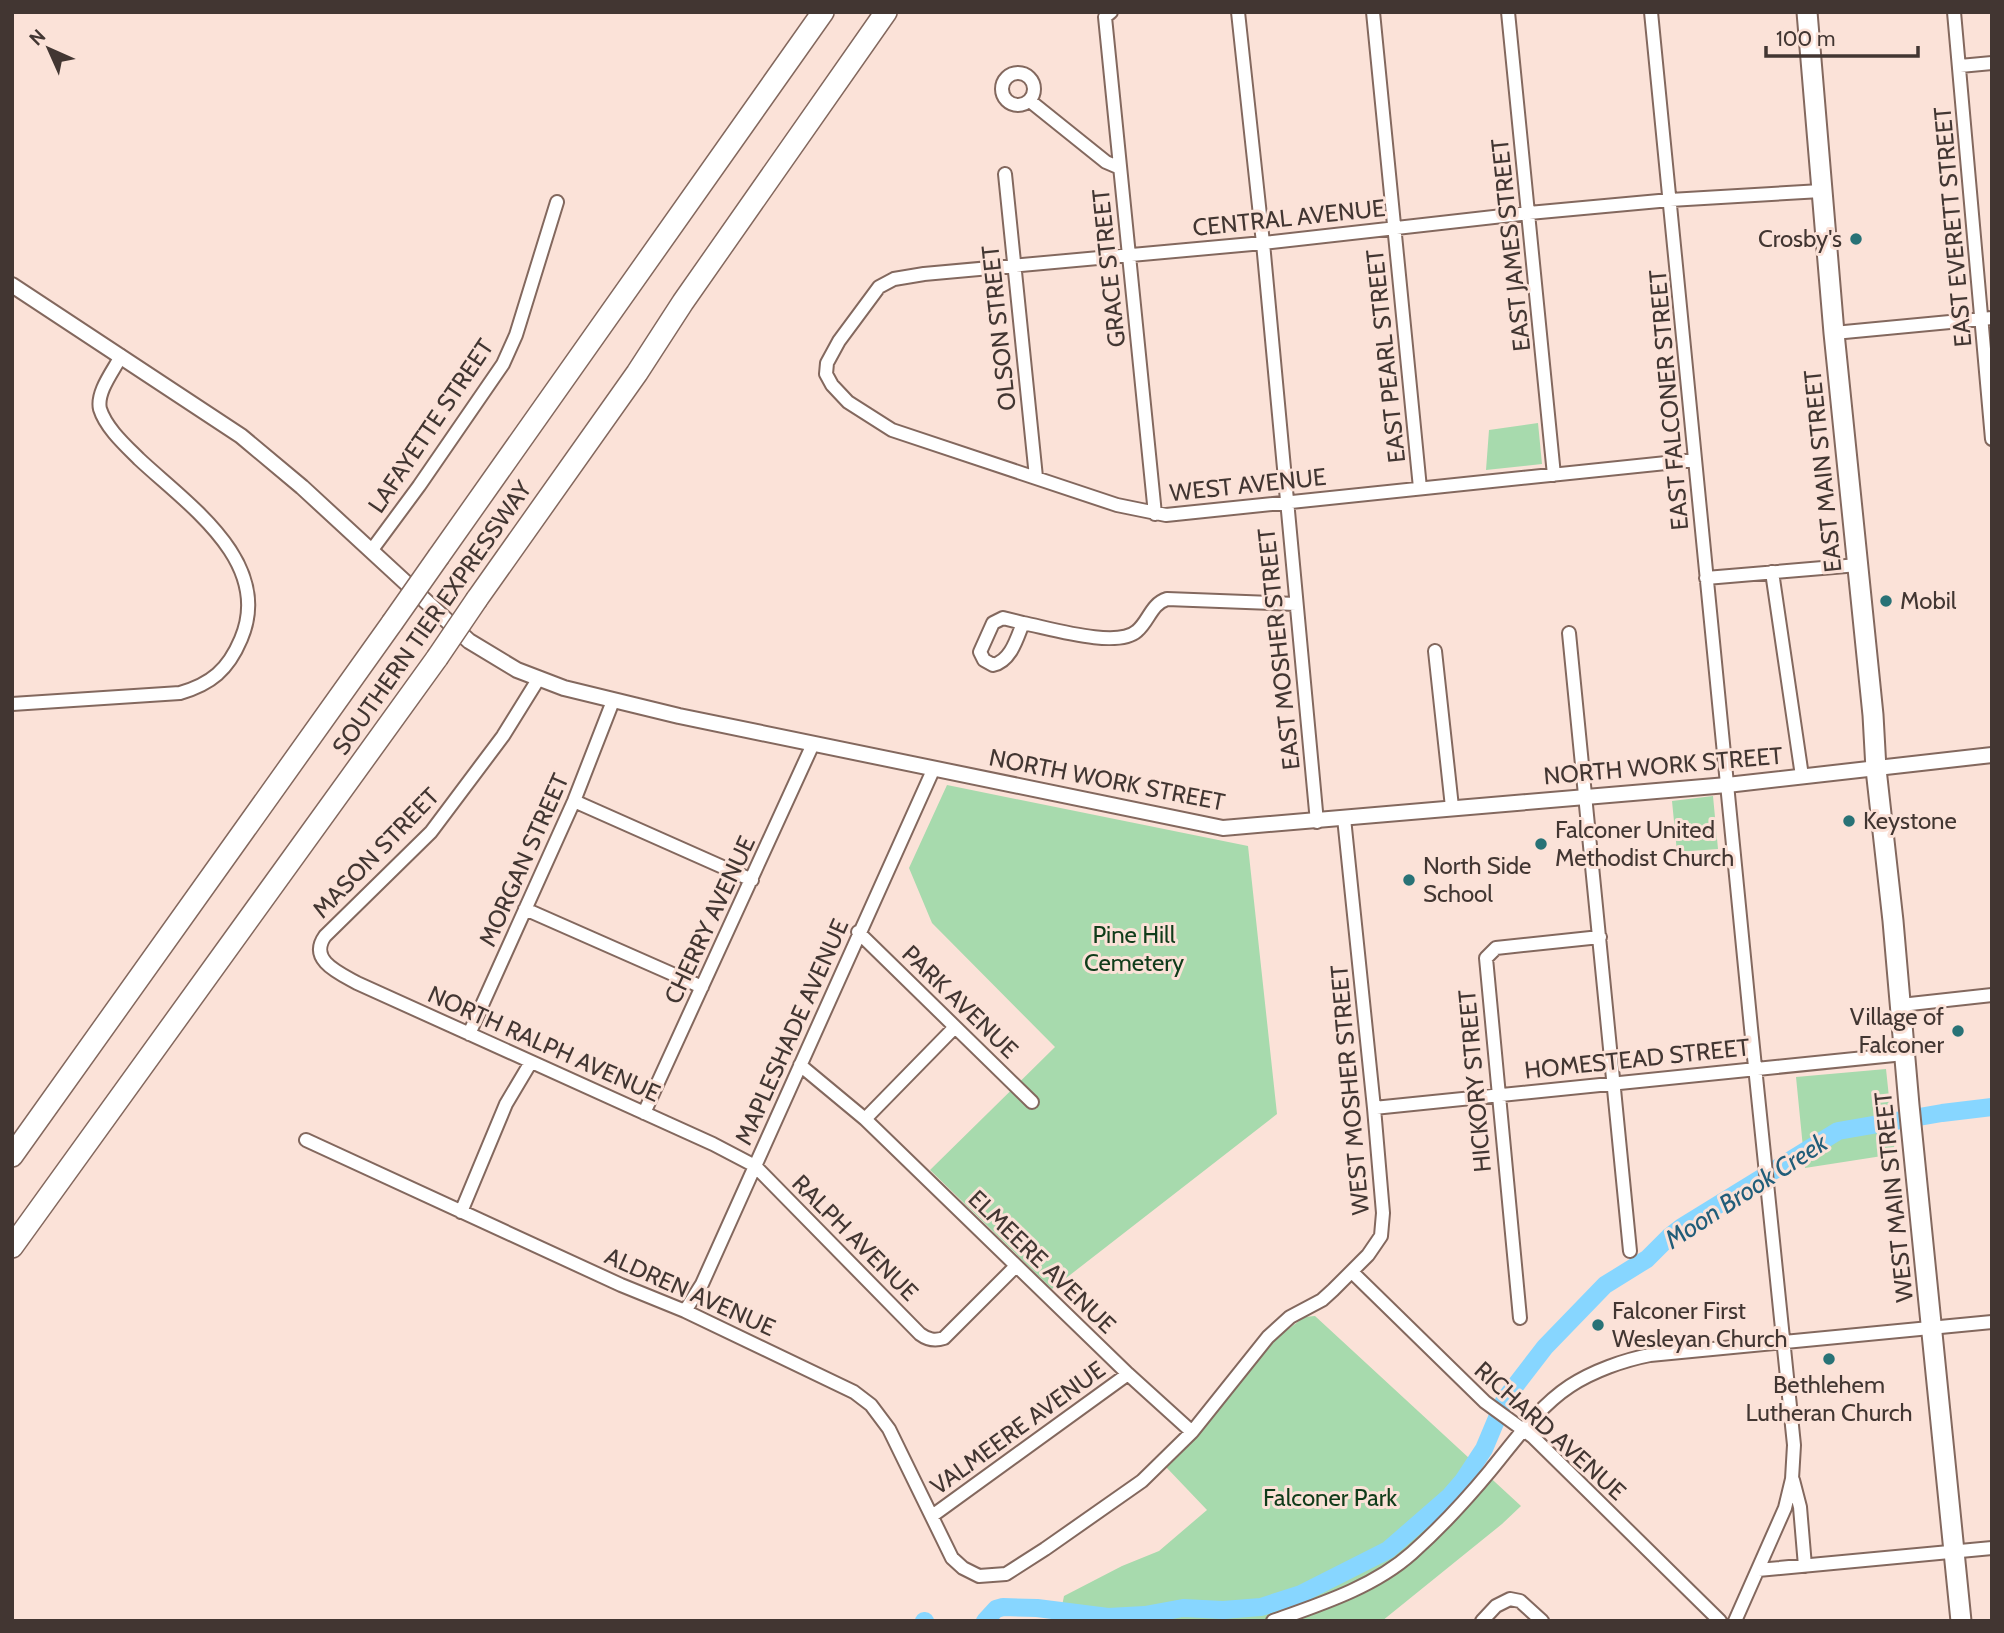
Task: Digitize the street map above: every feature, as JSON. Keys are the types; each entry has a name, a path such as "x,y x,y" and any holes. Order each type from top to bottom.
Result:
{"highway":[{"name":"SOUTHERN TIER EXPRESSWAY","path":"12,1156 823,12"},
{"name":"SOUTHERN TIER EXPRESSWAY","path":"12,1247 437,658 886,12"}],"main road":[{"name":"EAST MAIN STREET","path":"1800,12 1819,169"},
{"name":"EAST MAIN STREET","path":"1807,12 1834,332 1873,715 1875,769"},
{"name":"WEST MAIN STREET","path":"1875,769 1901,1005 1911,1133 1961,1621"}],"street":[{"name":"EAST MOSHER STREET","path":"1238,12 1263,243 1317,822"},
{"name":"EAST PEARL STREET","path":"1373,12 1420,488"},
{"name":"EAST JAMES STREET","path":"1508,12 1554,475"},
{"name":"EAST FALCONER STREET","path":"1651,12 1782,1343 1792,1414 1793,1479"},
{"name":"EAST EVERETT STREET","path":"1954,12 1987,318 1992,439"},
{"name":"GRACE STREET","path":"1108,15 1120,168 1155,514"},
{"path":"1960,66 1992,64"},
{"path":"1030,101 1106,162 1120,168"},
{"name":"OLSON STREET","path":"1005,174 1036,477"},
{"name":"CENTRAL AVENUE","path":"832,384 826,374 827,363 839,341 879,287 894,279 914,275 1263,243 1529,213 1821,191"},
{"name":"LAFAYETTE STREET","path":"371,551 503,364 516,335 557,202"},
{"name":"NORTH WORK STREET","path":"12,285 241,436 302,486 469,641 517,670 613,701 1223,828 1317,822 1585,795 1727,785 1992,755"},
{"path":"1834,332 1987,318"},
{"path":"12,704 180,692 199,687 214,678 226,665 243,635 247,619 246,585 234,554 216,532 124,444 109,426 100,408 100,395 121,356"},
{"name":"WEST AVENUE","path":"832,384 848,402 892,430 1117,505 1166,515 1695,460"},
{"path":"1706,578 1858,565"},
{"path":"1772,572 1802,776"},
{"path":"1023,623 1097,637 1117,638 1137,631 1160,601 1167,599 1296,604"},
{"path":"1569,633 1630,1251"},
{"path":"1435,651 1452,807"},
{"name":"MASON STREET","path":"320,955 321,942 325,936 414,849 451,807 503,736 539,678"},
{"name":"MORGAN STREET","path":"469,1034 574,802 613,701"},
{"name":"CHERRY AVENUE","path":"644,1113 813,744"},
{"name":"MAPLESHADE AVENUE","path":"685,1311 702,1284 934,768"},
{"path":"574,802 752,880"},
{"name":"WEST MOSHER STREET","path":"974,1574 996,1577 1015,1570 1153,1472 1192,1432 1268,1337 1290,1317 1322,1300 1376,1245 1383,1225 1374,1108 1344,818"},
{"path":"526,909 702,986"},
{"name":"PARK AVENUE","path":"858,932 1032,1102"},
{"name":"HICKORY STREET","path":"1520,1318 1485,964 1489,953 1496,948 1600,937"},
{"name":"NORTH RALPH AVENUE","path":"320,955 329,967 357,983 713,1144 755,1166"},
{"path":"1901,1005 1992,995"},
{"path":"865,1119 955,1027"},
{"name":"HOMESTEAD STREET","path":"1374,1108 1904,1054"},
{"path":"461,1212 506,1104 531,1062"},
{"name":"ELMEERE AVENUE","path":"800,1065 865,1119 1128,1374 1192,1432"},
{"name":"ALDREN AVENUE","path":"306,1139 461,1212 685,1311 853,1392 871,1405 889,1430 952,1558 963,1569 974,1574"},
{"name":"RALPH AVENUE","path":"755,1166 927,1339 944,1338 1016,1266"},
{"name":"RICHARD AVENUE","path":"1352,1272 1493,1409 1524,1430 1720,1621"},
{"path":"1273,1621 1342,1595 1384,1574 1410,1555 1457,1509 1555,1398 1570,1386 1634,1358 1992,1322"},
{"name":"VALMEERE AVENUE","path":"932,1516 1128,1374"},
{"path":"1793,1479 1800,1507 1805,1566"},
{"path":"1735,1621 1785,1508 1793,1479"},
{"path":"1758,1570 1992,1548"},
{"path":"1482,1621 1496,1606 1510,1599 1529,1608 1542,1621"}],"green space":[{"path":"1538,423 1542,464 1486,470 1489,430"},
{"name":"Pine Hill Cemetery","path":"947,785 1248,846 1277,1114 1052,1289 930,1170 1055,1047 932,923 909,868"},
{"path":"1713,796 1718,849 1677,852 1672,801"},
{"path":"1886,1069 1895,1154 1805,1168 1796,1077"},
{"name":"Falconer Park","path":"1315,1316 1521,1506 1382,1621 1059,1621 1064,1596 1122,1566 1159,1551 1207,1510 1166,1467 1277,1338 1304,1317"}],"waterway":[{"name":"Moon Brook Creek","path":"985,1621 996,1609 1003,1607 1037,1608 1108,1617 1145,1615 1183,1608 1223,1610 1261,1607 1301,1594 1388,1550 1450,1496 1463,1481 1484,1449 1505,1399 1545,1347 1605,1285 1647,1259 1682,1227 1838,1131 1992,1107"}],"place":[{"name":"Crosby's","path":"1856,239"},
{"name":"Mobil","path":"1886,601"},
{"name":"Keystone","path":"1849,821"},
{"name":"Falconer United Methodist Church","path":"1541,844"},
{"name":"North Side School","path":"1409,880"},
{"name":"Village of Falconer","path":"1958,1031"},
{"name":"Falconer First Wesleyan Church","path":"1598,1325"},
{"name":"Bethlehem Lutheran Church","path":"1829,1359"}]}
